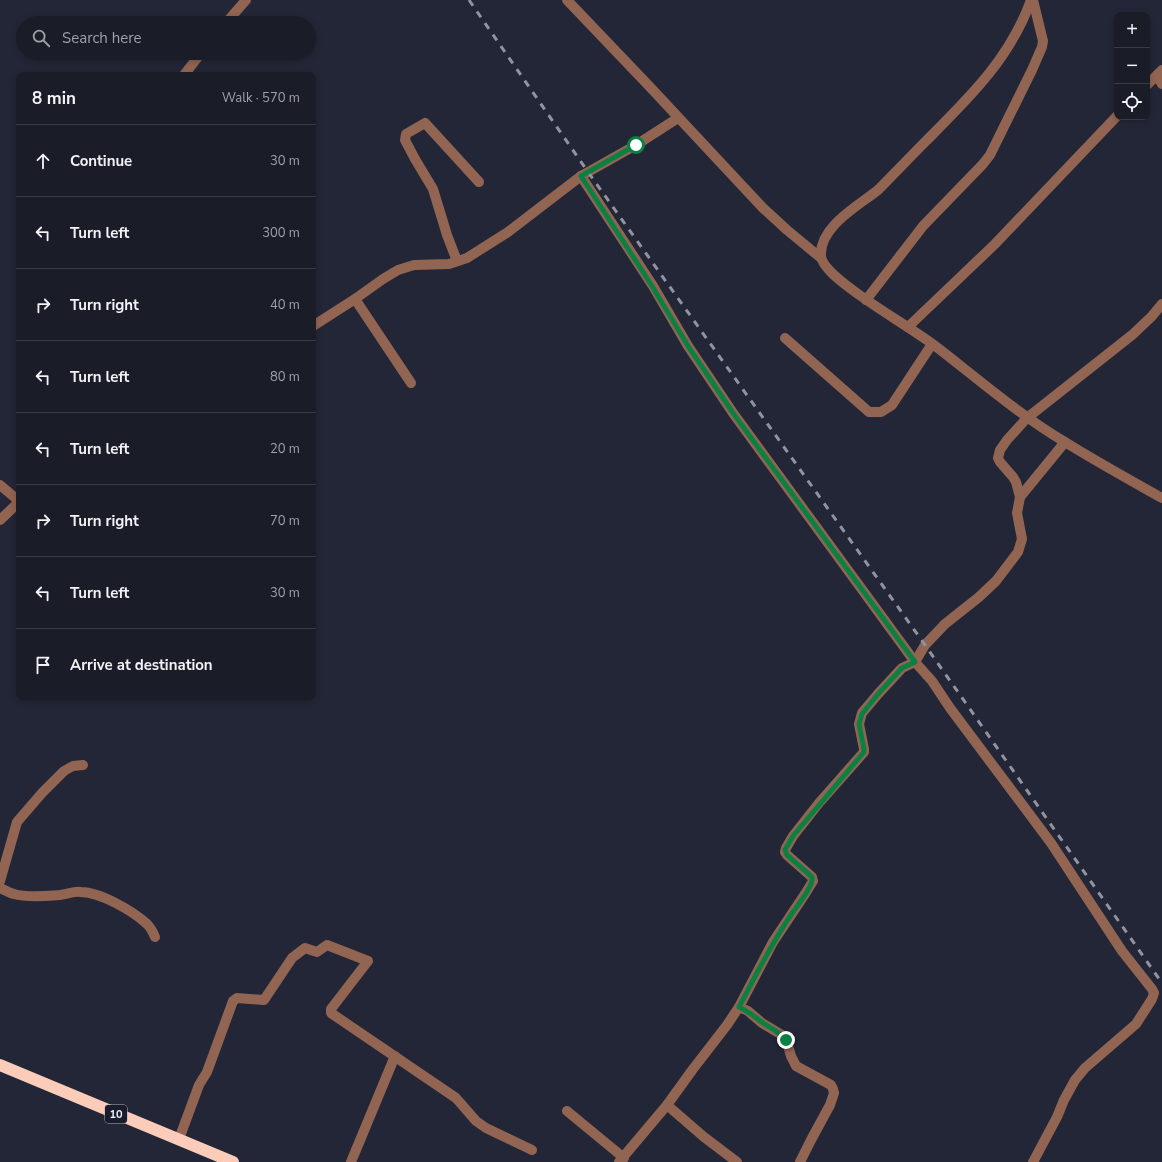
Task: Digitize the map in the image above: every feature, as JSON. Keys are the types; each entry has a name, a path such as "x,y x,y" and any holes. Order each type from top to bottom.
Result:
{"highway":[{"name":"10","path":"0,1065 233,1162"}],"street":[{"path":"232,16 246,0"},
{"path":"567,0 763,208 821,258 829,270 838,279 866,300 932,344 1028,418 1065,442 1162,498"},
{"path":"821,258 822,246 825,237 833,226 849,211 878,190 978,88 1012,42 1032,0"},
{"path":"866,300 923,226 990,155 1042,47 1043,41 1032,0"},
{"path":"186,72 196,60"},
{"path":"1159,72 1162,84"},
{"path":"1148,84 1159,72"},
{"path":"316,324 398,270 414,265 449,264 467,258 508,232 581,176 636,145 678,118"},
{"path":"908,327 995,244 1114,119"},
{"path":"457,261 447,235 433,188 414,159 405,140 406,134 425,123 479,182"},
{"path":"581,176 652,286 688,346 733,413 915,662 932,681 968,733 1051,843 1122,950 1152,989 1154,994 1136,1024 1079,1074 1064,1100 1034,1162"},
{"path":"356,299 411,383"},
{"path":"567,1112 622,1160 667,1106 727,1025 739,1007 773,942 812,881 812,877 787,855 785,852 786,848 793,836 864,752 859,724 862,714 902,668 915,662 925,645 945,624 979,597 996,581 1018,552 1022,539 1018,513 1020,497 1016,482 998,458 1000,450 1007,440 1028,418 1132,335 1162,304"},
{"path":"785,338 869,412 881,412 892,405 932,344"},
{"path":"1020,497 1065,442"},
{"path":"0,485 16,499"},
{"path":"0,520 16,505"},
{"path":"0,881 17,822 42,793 64,772 73,766 83,765"},
{"path":"0,888 15,895 28,896 71,892 94,894 137,915 148,925 155,937"},
{"path":"179,1139 199,1085 207,1072 233,1001 237,998 264,1000 292,958 305,948 317,952 327,946 368,960 368,963 332,1008 331,1012 456,1098 476,1121 486,1128 532,1150"},
{"path":"739,1007 782,1035 786,1040 796,1066 831,1085 833,1089 833,1097 830,1104 800,1162"},
{"path":"351,1162 395,1056"},
{"path":"667,1106 737,1162"}],"railway":[{"path":"469,0 588,172 925,645 1162,983"}],"route":[{"path":"636,145 581,176 652,286 688,346 733,413 915,662 902,668 862,714 859,724 864,752 819,803 793,836 785,850 787,855 813,879 805,894 773,942 739,1007 782,1035 786,1040"}]}
